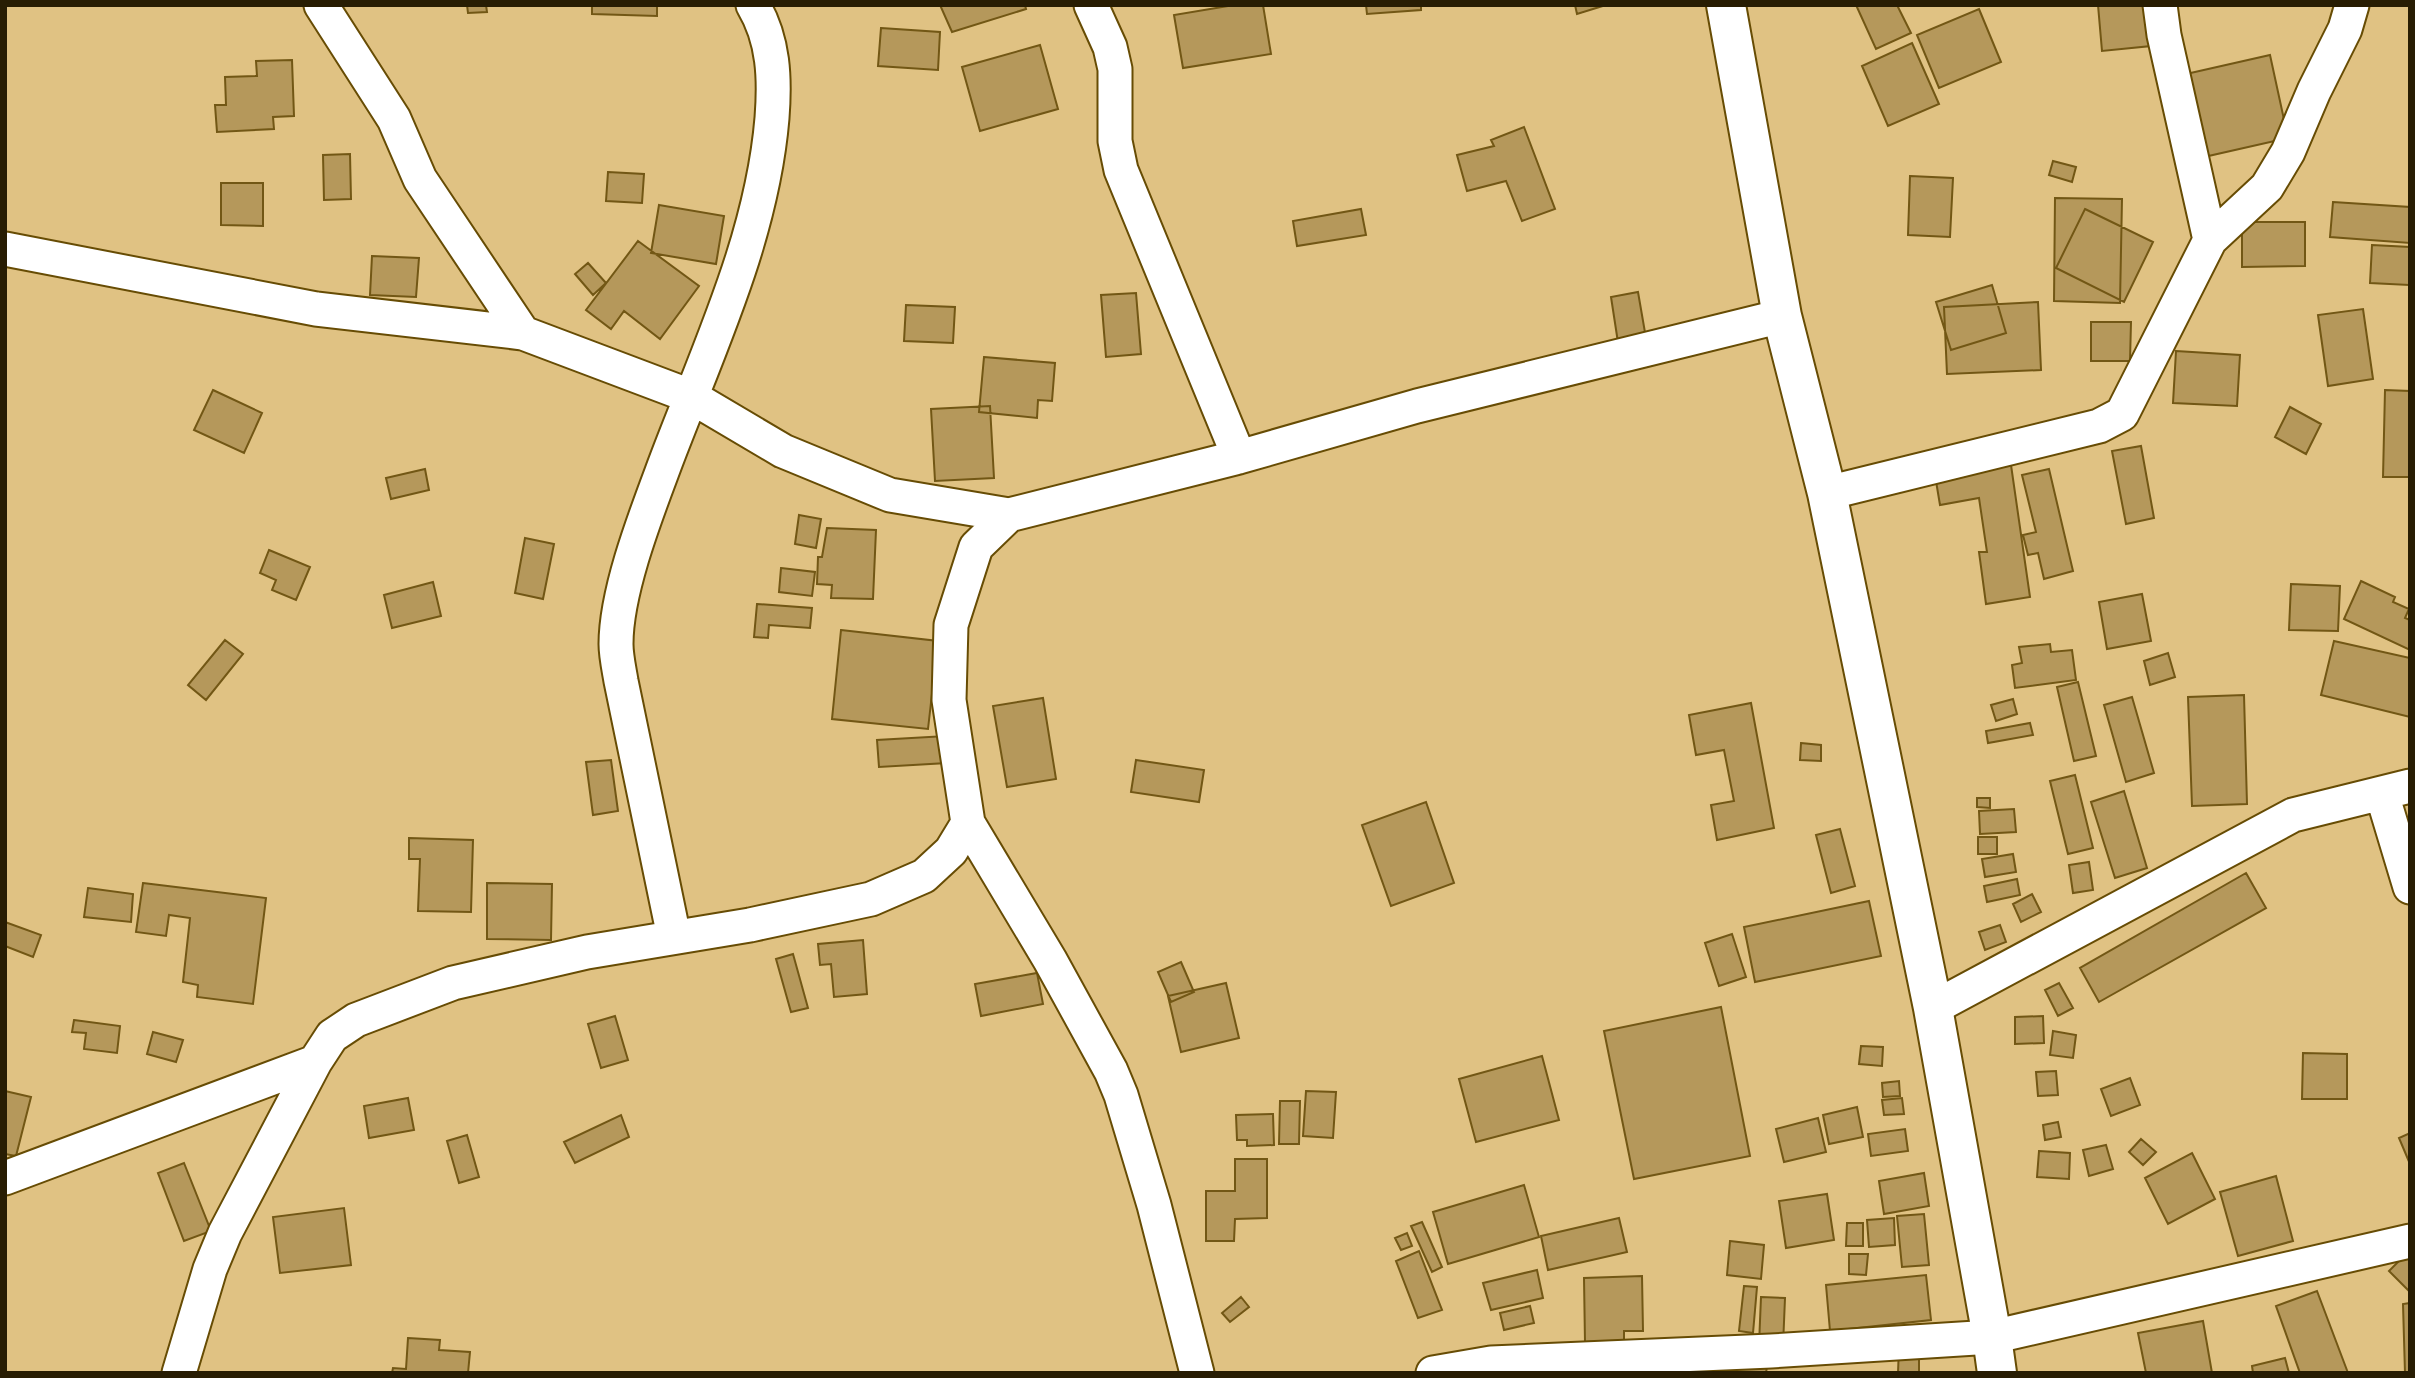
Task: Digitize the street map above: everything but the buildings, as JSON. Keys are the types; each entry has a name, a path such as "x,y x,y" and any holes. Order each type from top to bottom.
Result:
{"main road":[{"path":"1726,5 1782,316 1827,493 1933,1008 1994,1355"}],"street":[{"path":"321,5 394,119 420,179 523,334"},
{"path":"674,937 621,681 616,644 622,598 646,513 725,311 751,229 769,146 775,79 768,39 753,5"},
{"path":"1091,5 1110,47 1115,69 1115,141 1121,170 1239,457"},
{"path":"2160,5 2164,35 2210,240"},
{"path":"1827,493 2099,426 2122,414 2210,240 2267,187 2288,152 2345,29 2352,5"},
{"path":"5,249 316,309 523,334 690,396 783,451 890,495 1009,515 1239,457 1417,406 1782,316"},
{"path":"1009,515 976,547 951,625 949,699 968,823 1050,960 1111,1071 1121,1095 1154,1205 1197,1373"},
{"path":"1933,1008 2293,815 2396,790 2410,887"},
{"path":"179,1373 210,1269 225,1233 315,1062 332,1036 356,1020 453,983 587,951 750,925 871,900 924,876 951,851 968,823"},
{"path":"5,1178 315,1062"},
{"path":"1433,1373 1491,1363 1771,1351 1994,1355 2410,1241"}]}
